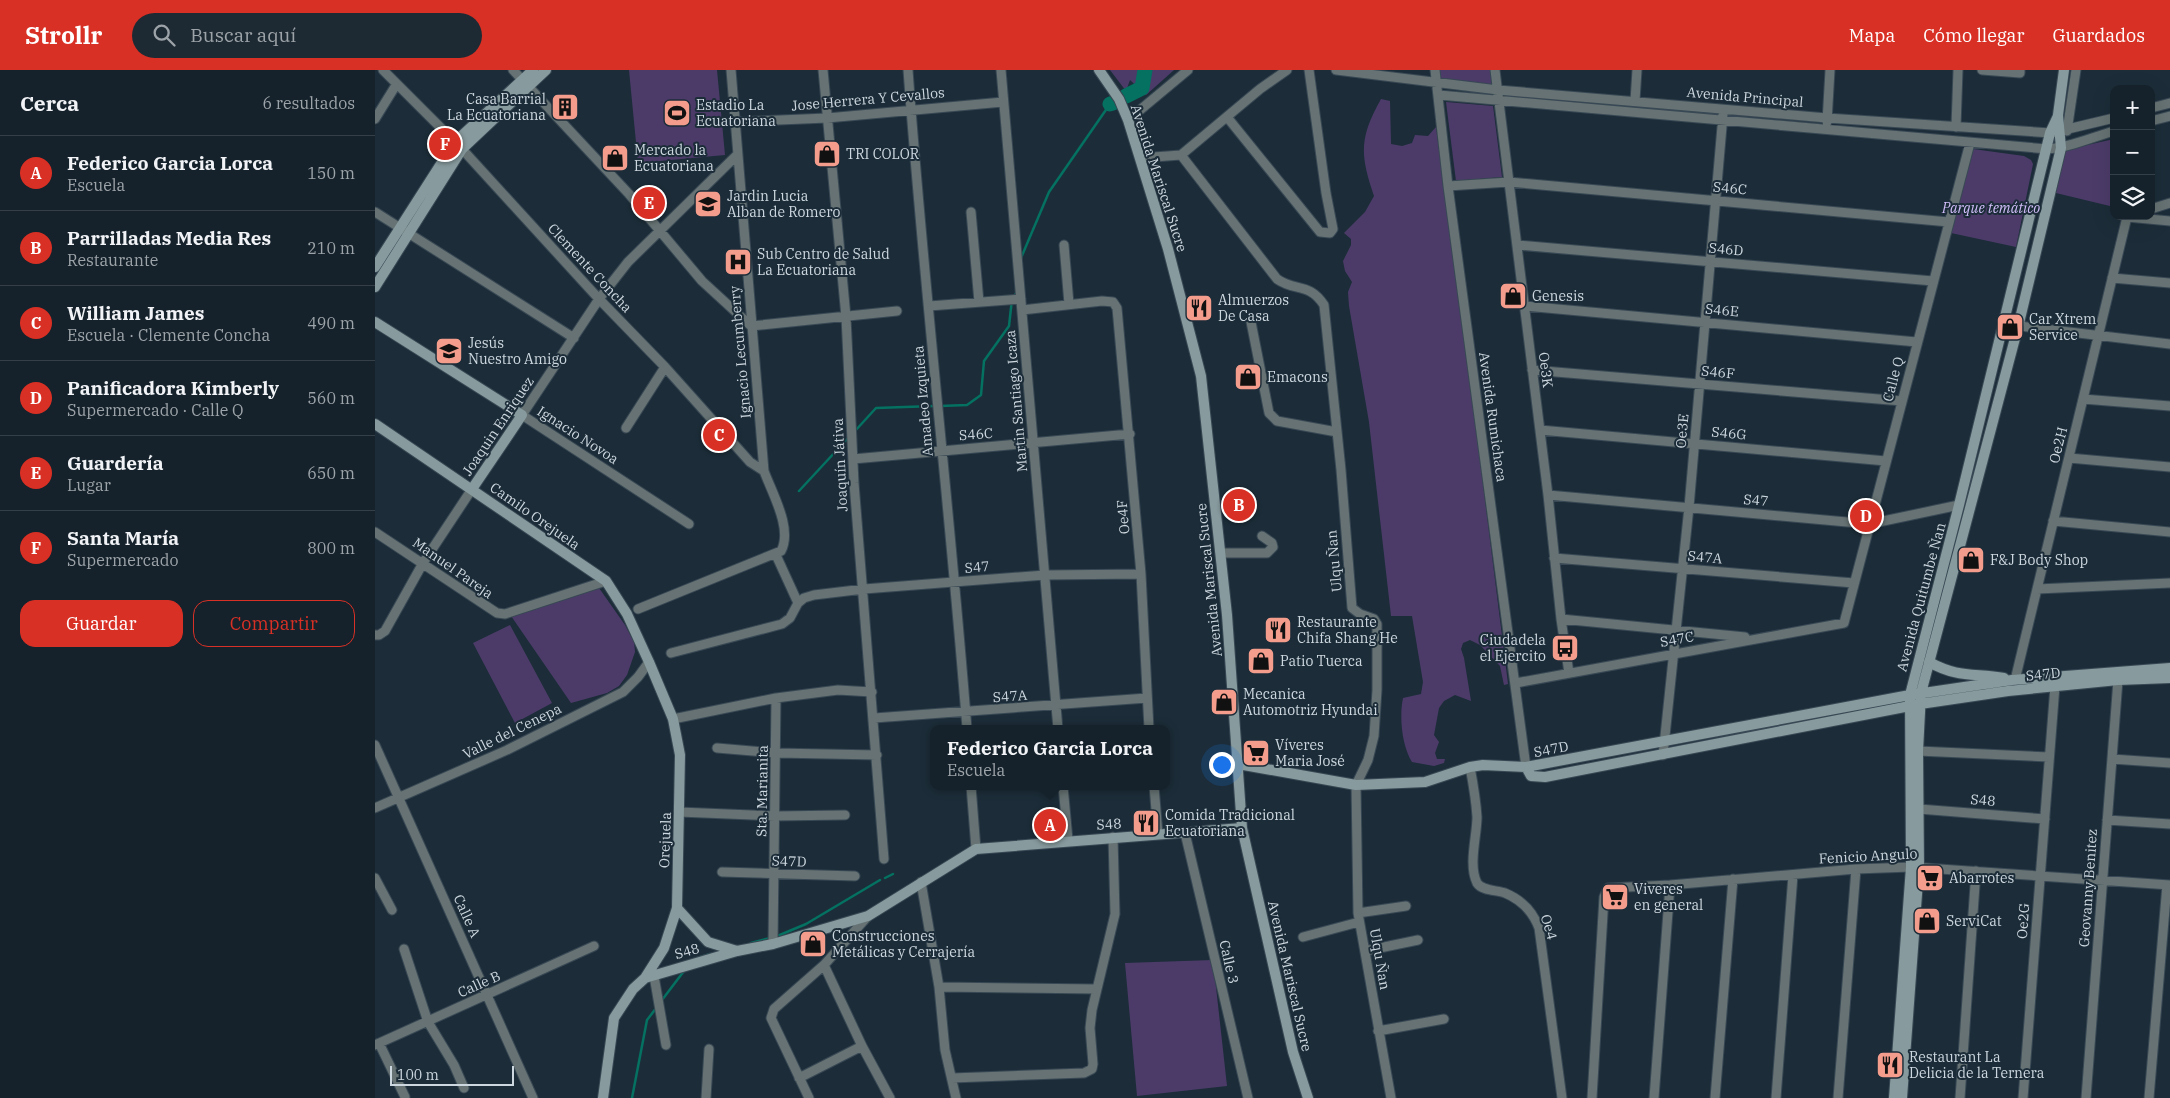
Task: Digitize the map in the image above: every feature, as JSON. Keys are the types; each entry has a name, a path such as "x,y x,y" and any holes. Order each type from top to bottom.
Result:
{"street":[{"name":"Clemente Concha","path":"383,70 458,146 750,462 764,471"},
{"path":"513,70 629,194 702,281 751,326 897,311"},
{"path":"525,84 533,70"},
{"path":"375,267 403,231 458,146 525,84 547,70"},
{"name":"Ignacio Lecumberry","path":"731,70 764,471"},
{"name":"Joaquín Játiva","path":"823,70 845,317 853,459 884,859"},
{"name":"Amadeo Izquieta","path":"908,70 941,450 956,583 967,725"},
{"name":"Martin Santiago Icaza","path":"1001,70 1017,299 1022,310 1058,725"},
{"name":"Avenida Mariscal Sucre","path":"1099,70 1119,99 1128,120 1168,249 1201,376 1227,614 1242,828 1293,1052 1308,1098"},
{"path":"1128,120 1188,70"},
{"path":"1140,158 1181,155 1287,70"},
{"path":"1227,117 1320,232 1330,233 1333,229 1326,193 1309,70"},
{"name":"Avenida Principal","path":"1336,70 1437,84 1498,90 1956,127 2057,133 2110,119"},
{"name":"Avenida Rumichaca","path":"1435,70 1448,186 1526,767"},
{"name":"Oe3K","path":"1495,70 1569,673"},
{"path":"1635,101 1637,70"},
{"path":"1826,130 1831,70"},
{"path":"1956,127 1958,70"},
{"path":"1982,70 2020,72"},
{"name":"Avenida Quitumbe Ñan","path":"1915,694 1929,662 2018,327 2061,148 2057,133 2064,70"},
{"path":"2057,133 2076,70"},
{"path":"375,119 396,85"},
{"name":"Avenida Principal","path":"1439,94 2047,150 2061,148 2110,132"},
{"name":"Jose Herrera Y Cevallos","path":"735,122 827,118 1003,102"},
{"path":"2155,107 2170,103"},
{"name":"Oe3E","path":"1663,755 1695,444 1724,108"},
{"path":"2155,120 2170,116"},
{"name":"Avenida Quitumbe Ñan","path":"1894,1098 1915,867 1915,694 1959,505 2047,150 2057,133"},
{"name":"Calle Q","path":"1844,623 1970,143"},
{"name":"Joaquin Enriquez","path":"375,635 379,635 385,630 423,563 599,299 628,262 737,154"},
{"name":"Ulqu Ñan","path":"1181,155 1277,279 1281,282 1312,291 1324,305 1352,608 1374,620 1377,628 1377,690 1374,736 1368,760 1356,785 1359,918 1391,1098"},
{"name":"S46C","path":"1448,186 1509,182 1949,222"},
{"path":"2155,208 2170,203"},
{"path":"375,212 574,338"},
{"path":"971,212 979,302"},
{"name":"Oe2H","path":"2014,680 2112,278 2128,220"},
{"path":"2154,220 2170,222"},
{"path":"375,287 403,231"},
{"path":"1022,310 1069,304 1064,245"},
{"name":"S46D","path":"1517,245 1933,281"},
{"path":"2112,278 2170,283"},
{"path":"929,306 1017,299"},
{"name":"Oe4F","path":"1069,304 1102,301 1115,303 1117,308 1130,434 1141,574 1149,725"},
{"name":"S46E","path":"1525,306 1917,342"},
{"name":"Ignacio Novoa","path":"375,322 689,524"},
{"path":"1251,322 1269,413 1272,418 1277,421 1337,432"},
{"path":"2003,324 2098,337 2170,344"},
{"path":"626,428 665,368"},
{"name":"S46F","path":"1533,370 1902,401"},
{"path":"2083,400 2170,406"},
{"name":"Camilo Orejuela","path":"375,424 605,581"},
{"name":"S46G","path":"1540,430 1886,461"},
{"name":"S46C","path":"853,459 1130,434"},
{"path":"2069,458 2170,467"},
{"path":"639,609 781,552 785,545 785,532 777,504 764,471"},
{"name":"S47","path":"1548,495 1869,524 1959,505"},
{"path":"2053,521 2170,532"},
{"name":"Manuel Pareja","path":"375,532 497,613 505,614 605,581"},
{"path":"1221,553 1267,553 1271,550 1272,542 1262,536"},
{"path":"671,653 782,624 790,618 798,603 776,554"},
{"name":"S47A","path":"1554,558 1853,583"},
{"name":"S47","path":"798,603 804,598 815,595 864,589 1045,576 1141,574"},
{"name":"Orejuela","path":"603,1098 615,1018 633,990 649,977 664,948 677,908 680,754 673,720 649,662 627,614 605,581"},
{"path":"2037,589 2170,583"},
{"path":"1561,619 1756,638"},
{"name":"S47C","path":"1516,682 1844,623"},
{"name":"Valle del Cenepa","path":"375,808 507,750 623,692 638,677 649,662"},
{"path":"1929,662 1946,671 1959,674 2014,680"},
{"name":"S47D","path":"2168,673 2008,691 1915,706 1545,777 1531,776 1526,767 1915,694 2014,680 2168,673"},
{"name":"Geovanny Benitez","path":"2087,1098 2118,680"},
{"name":"Oe2G","path":"2023,1098 2055,686"},
{"path":"673,720 777,698 839,690 872,692"},
{"name":"Sta. Marianita","path":"773,944 777,698"},
{"name":"S47A","path":"874,718 1147,698"},
{"name":"Avenida Quitumbe Ñan","path":"1902,1098 1919,809 1919,751 1915,706"},
{"name":"Calle A","path":"375,745 533,1098"},
{"path":"717,748 777,753 877,755"},
{"path":"1919,751 2049,757"},
{"path":"2112,759 2170,763"},
{"path":"1238,764 1356,785 1425,782 1470,767 1526,767"},
{"name":"Oe4","path":"1470,767 1477,819 1473,856 1476,879 1478,885 1483,888 1505,893 1515,898 1534,916 1539,928 1562,1098"},
{"path":"971,790 976,849"},
{"path":"1063,790 1068,840"},
{"path":"1154,790 1159,834"},
{"name":"S48","path":"1919,809 2045,819"},
{"path":"679,812 775,816 845,815"},
{"path":"2107,820 2170,824"},
{"name":"S48","path":"649,977 868,916 976,849 1068,840 1242,828"},
{"name":"Calle 3","path":"1185,833 1247,1098"},
{"path":"951,1078 1090,1071 1093,1064 1090,1028 1091,1010 1115,914 1113,837"},
{"name":"Fenicio Angulo","path":"1592,1098 1604,897 1608,888 1669,885 1856,869 1915,867 2168,885"},
{"path":"1838,1098 1856,869"},
{"path":"1960,1098 1976,871"},
{"name":"S47D","path":"722,872 855,876"},
{"path":"1776,1098 1793,875"},
{"path":"375,878 392,910"},
{"path":"1715,1098 1733,879"},
{"path":"921,882 939,987 944,1044 956,1098"},
{"path":"1654,1098 1669,885"},
{"path":"2149,1098 2168,885"},
{"path":"1303,937 1359,918 1406,906"},
{"path":"677,908 708,942 737,951"},
{"path":"809,1098 771,1018 774,1009 824,965 868,916"},
{"path":"1365,951 1418,940"},
{"name":"Calle B","path":"377,1044 487,996 594,946"},
{"path":"404,949 428,1022 454,1065 464,1088"},
{"path":"824,965 890,1098"},
{"path":"649,977 666,1045"},
{"path":"939,987 1097,989"},
{"path":"1378,1031 1444,1019"},
{"path":"377,1044 405,1097"},
{"path":"799,1078 863,1046"},
{"path":"706,1098 709,1049"}],"green space":[{"name":"Estadio La Ecuatoriana","path":"629,70 717,70 725,155 638,163"},
{"path":"1110,70 1174,70 1146,95 1130,80 1126,91"},
{"path":"1435,70 1495,70 1498,90 1437,84"},
{"path":"1381,99 1390,101 1391,144 1402,146 1412,143 1415,135 1428,136 1436,127 1508,684 1504,685 1500,666 1480,645 1470,640 1463,643 1461,649 1471,701 1455,695 1444,701 1439,708 1434,735 1439,742 1435,753 1437,759 1445,759 1444,763 1434,766 1412,762 1404,740 1401,722 1403,698 1421,694 1423,682 1412,616 1391,616 1369,422 1349,306 1348,292 1352,282 1345,271 1343,261 1351,245 1351,239 1344,233 1365,212 1374,196 1366,169 1364,147 1365,136"},
{"path":"1446,102 1493,106 1502,177 1456,181"},
{"path":"2110,140 2110,206 2056,193 2065,150"},
{"name":"Parque temático","path":"1973,149 2024,156 2031,160 2033,164 2016,247 1951,233"},
{"path":"599,588 625,625 634,642 635,652 627,675 619,686 607,693 571,703 509,613"},
{"path":"510,625 552,703 515,723 473,643"},
{"path":"1213,960 1227,1086 1137,1096 1125,963"}],"waterway":[{"path":"1126,96 1142,88 1145,70"},
{"path":"1021,258 1049,192 1110,104"},
{"path":"940,406 967,405 981,395 984,361 1009,326 1012,299 1017,292"},
{"path":"855,431 876,408 934,406"},
{"path":"799,491 849,437"},
{"path":"885,878 893,874"},
{"path":"775,937 806,924 880,880"},
{"path":"751,943 770,938"},
{"path":"692,960 710,954"},
{"path":"662,1000 684,971"},
{"path":"632,1098 647,1020 657,1007"}],"place":[{"name":"Casa Barrial La Ecuatoriana","path":"565,107"},
{"name":"Estadio La Ecuatoriana","path":"677,113"},
{"name":"Santa María","path":"445,144"},
{"name":"TRI COLOR","path":"827,154"},
{"name":"Mercado la Ecuatoriana","path":"615,158"},
{"name":"Guardería","path":"649,203"},
{"name":"Jardin Lucia Alban de Romero","path":"708,204"},
{"name":"Sub Centro de Salud La Ecuatoriana","path":"738,262"},
{"name":"Genesis","path":"1513,296"},
{"name":"Almuerzos De Casa","path":"1199,308"},
{"name":"Car Xtrem Service","path":"2010,327"},
{"name":"Jesús Nuestro Amigo","path":"449,351"},
{"name":"Emacons","path":"1248,377"},
{"name":"William James","path":"719,435"},
{"name":"Parrilladas Media Res","path":"1239,505"},
{"name":"Panificadora Kimberly","path":"1866,516"},
{"name":"F&J Body Shop","path":"1971,560"},
{"name":"Restaurante Chifa Shang He","path":"1278,630"},
{"name":"Ciudadela el Ejercito","path":"1565,648"},
{"name":"Patio Tuerca","path":"1261,661"},
{"name":"Mecanica Automotriz Hyundai","path":"1224,702"},
{"name":"Víveres Maria José","path":"1256,753"},
{"name":"Comida Tradicional Ecuatoriana","path":"1146,823"},
{"name":"Federico Garcia Lorca","path":"1050,825"},
{"name":"Abarrotes","path":"1930,878"},
{"name":"Viveres en general","path":"1615,897"},
{"name":"ServiCat","path":"1927,921"},
{"name":"Construcciones Metálicas y Cerrajería","path":"813,944"},
{"name":"Restaurant La Delicia de la Ternera","path":"1890,1065"}]}
